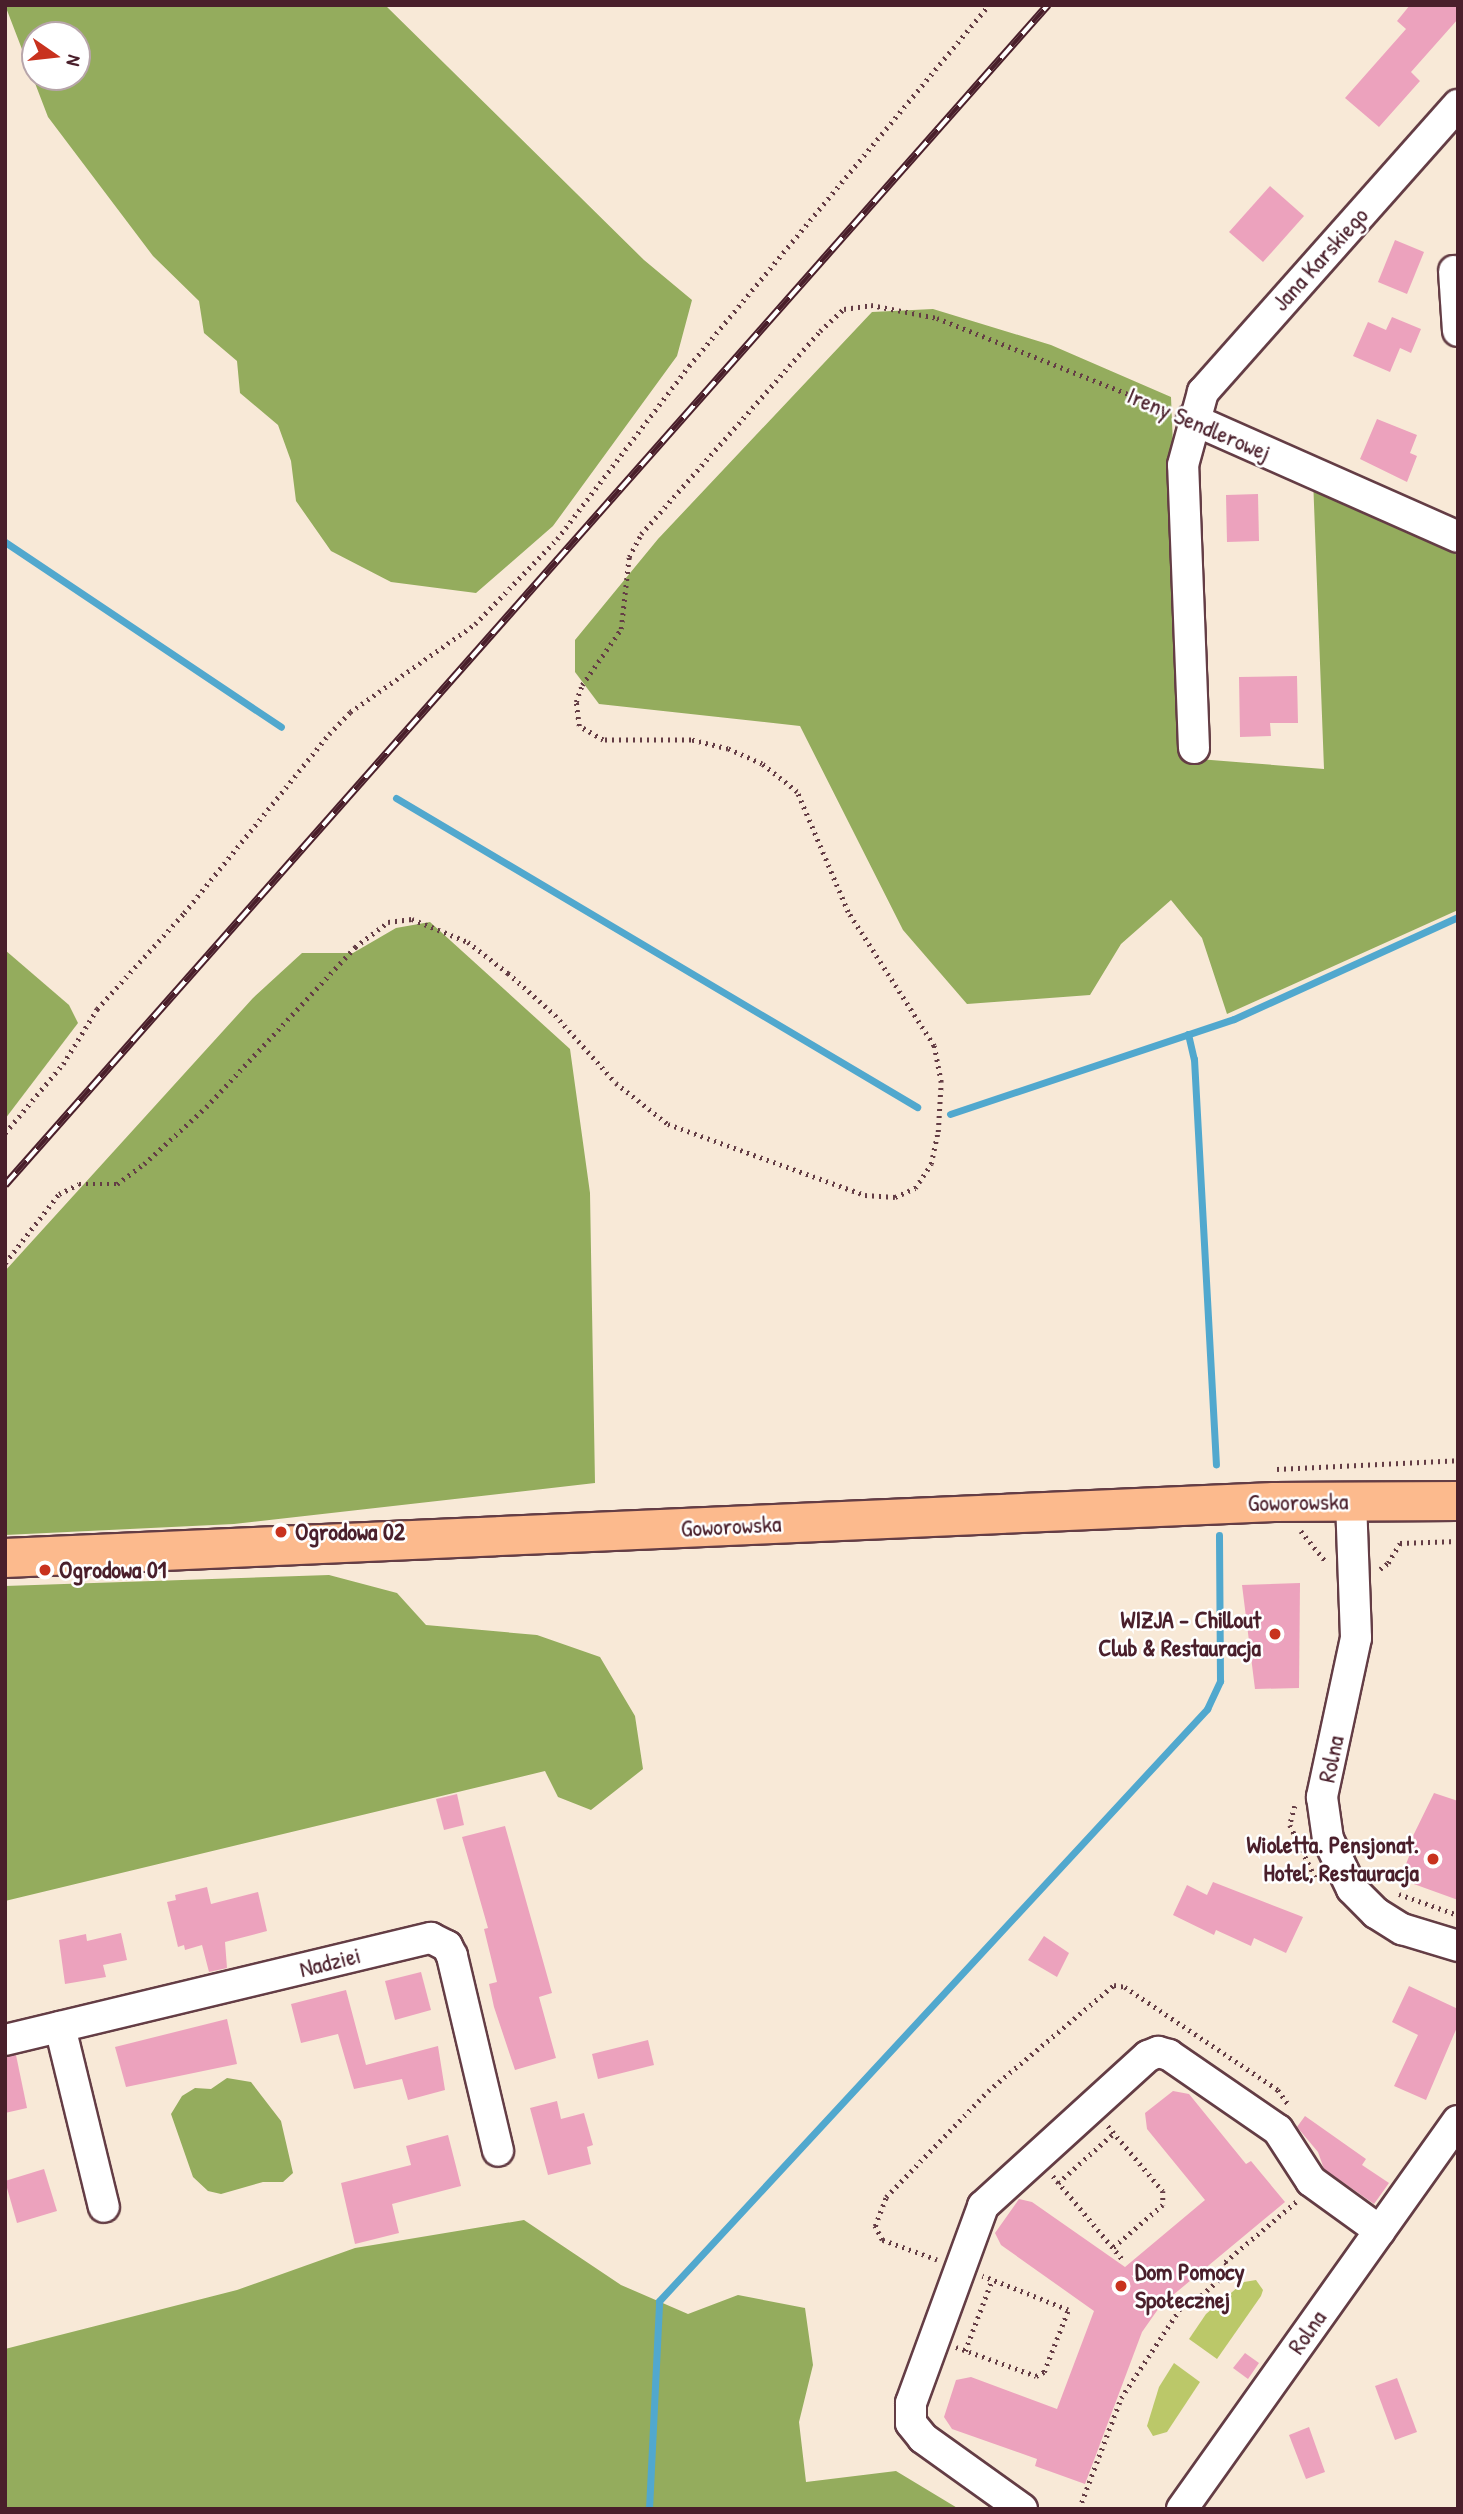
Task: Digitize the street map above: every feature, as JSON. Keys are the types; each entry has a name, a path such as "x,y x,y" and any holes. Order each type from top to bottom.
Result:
{"main road":[{"name":"Goworowska","path":"5,1558 1352,1501 1458,1501"}],"street":[{"name":"Jana Karskiego","path":"1194,748 1183,465 1192,419 1203,392 1458,105"},
{"path":"1454,271 1458,331"},
{"name":"Ireny Sendlerowej","path":"1192,419 1458,537"},
{"name":"Rolna","path":"1352,1501 1370,1574 1325,1779 1322,1812 1328,1839 1352,1889 1376,1913 1402,1929 1458,1946"},
{"name":"Nadziei","path":"5,2040 430,1938 447,1946 452,1956 498,2151"},
{"path":"60,2027 104,2207"},
{"path":"1022,2509 923,2438 909,2413 983,2206 1148,2056 1158,2052 1169,2055 1278,2130 1296,2163 1316,2185 1380,2231"},
{"name":"Rolna","path":"1182,2509 1458,2121"}],"path":[{"path":"5,1133 63,1064 97,1009 219,872 328,734 350,712 475,624 557,539 689,366 989,5"},
{"name":"Ireny Sendlerowej","path":"5,1263 60,1194 79,1184 117,1184 144,1164 206,1108 355,947 388,922 412,919 468,942 508,973 555,1015 616,1083 668,1124 710,1143 865,1195 895,1197 915,1188 931,1164 938,1132 941,1083 934,1046 848,912 797,792 762,764 728,749 691,740 603,740 579,726 574,716 582,685 621,629 629,557 641,534 820,331 844,309 871,305 937,318 1192,419"},
{"path":"1293,1522 1335,1572 1370,1574 1388,1563 1399,1543 1458,1541"},
{"path":"1388,1890 1458,1915"},
{"path":"1092,2106 1163,2191 1163,2205 1113,2248"},
{"path":"1058,2183 1114,2133"},
{"path":"1036,2156 1124,2262"},
{"path":"1079,2509 1121,2398 1185,2301 1196,2300 1231,2269 1225,2262 1316,2185"},
{"path":"965,2351 992,2280"}],"green space":[{"path":"5,5 385,5 644,260 692,300 677,356 553,526 476,593 391,582 331,551 296,501 291,461 278,425 240,393 237,361 204,333 199,301 153,256 48,117 38,91 91,91 91,21 21,21 21,47"},
{"path":"933,309 1051,345 1171,397 1186,758 1324,769 1313,478 1421,514 1458,557 1458,910 1227,1014 1202,938 1171,900 1121,944 1090,995 967,1004 903,930 800,726 599,704 575,672 575,640 658,539 872,312"},
{"path":"430,922 570,1049 590,1193 595,1483 234,1524 5,1535 5,1271 253,998 302,953 353,953 396,928"},
{"path":"5,950 69,1005 78,1023 5,1119"},
{"path":"329,1575 397,1593 426,1625 537,1635 600,1657 635,1716 643,1769 591,1810 558,1797 545,1771 5,1901 5,1586"},
{"path":"227,2078 251,2082 281,2121 293,2173 283,2182 263,2182 221,2194 208,2191 193,2177 171,2114 182,2096 195,2088 211,2089"},
{"path":"524,2220 621,2285 688,2314 738,2295 805,2308 813,2365 799,2422 806,2482 896,2471 959,2509 5,2509 5,2349 237,2290 355,2248"},
{"path":"1256,2280 1263,2290 1261,2296 1217,2359 1189,2339 1206,2314 1244,2282"},
{"path":"1174,2363 1200,2382 1167,2432 1153,2436 1147,2426 1159,2387"}],"building":[{"path":"1410,5 1458,5 1458,19 1411,72 1420,81 1379,127 1345,98 1406,29 1397,21"},
{"path":"1270,186 1304,216 1263,262 1229,232"},
{"path":"1395,240 1424,252 1407,294 1378,282"},
{"path":"1392,317 1421,329 1411,353 1400,348 1390,372 1353,356 1368,322 1386,330"},
{"path":"1377,419 1417,435 1410,453 1417,456 1407,482 1360,459"},
{"path":"1258,494 1259,541 1227,542 1226,495"},
{"path":"1297,676 1298,723 1270,723 1271,736 1240,737 1239,677"},
{"name":"WIZJA - Chillout Club & Restauracja","path":"1300,1583 1299,1688 1255,1689 1242,1585"},
{"name":"Wioletta. Pensjonat. Hotel, Restauracja","path":"1434,1793 1458,1801 1458,1900 1400,1879 1416,1839 1412,1838"},
{"path":"457,1794 464,1825 444,1830 436,1799"},
{"path":"505,1826 552,1993 539,1997 556,2058 515,2070 494,2007 489,1984 497,1982 484,1929 488,1928 462,1837"},
{"path":"1213,1882 1303,1917 1286,1953 1254,1938 1251,1946 1216,1930 1214,1935 1173,1915 1187,1885 1207,1895"},
{"path":"207,1887 211,1904 258,1892 267,1931 225,1942 227,1968 209,1972 202,1945 185,1950 184,1945 178,1947 167,1902 176,1900 175,1895"},
{"path":"121,1933 127,1960 103,1965 106,1977 65,1984 59,1940 86,1934 87,1941"},
{"path":"1044,1936 1069,1953 1057,1977 1028,1960"},
{"path":"421,1972 431,2010 395,2020 385,1981"},
{"path":"1409,1986 1458,2009 1458,2025 1426,2100 1394,2086 1418,2035 1392,2022"},
{"path":"346,1990 366,2065 438,2046 445,2090 408,2100 402,2079 354,2089 338,2034 301,2043 291,2004"},
{"path":"227,2019 237,2064 126,2087 115,2047"},
{"path":"648,2040 654,2065 598,2079 592,2054"},
{"path":"16,2055 27,2108 5,2113 5,2057"},
{"name":"Dom Pomocy Społecznej","path":"1173,2091 1189,2094 1246,2164 1251,2161 1285,2202 1161,2305 1142,2332 1085,2484 1035,2466 1037,2459 952,2429 944,2417 956,2380 971,2377 1057,2409 1094,2311 1001,2245 995,2233 1019,2199 1032,2202 1125,2267 1205,2200 1147,2129 1145,2113"},
{"path":"557,2101 561,2119 584,2113 593,2145 587,2147 591,2164 548,2175 530,2108"},
{"path":"1305,2116 1366,2159 1362,2165 1389,2183 1374,2204 1324,2169 1318,2152 1297,2127"},
{"path":"448,2135 461,2186 392,2204 399,2233 355,2244 341,2183 411,2165 406,2146"},
{"path":"44,2169 57,2211 17,2223 5,2181"},
{"path":"1245,2353 1259,2363 1248,2379 1233,2368"},
{"path":"1397,2378 1417,2432 1395,2440 1375,2386"},
{"path":"1309,2427 1325,2472 1306,2479 1289,2435"}],"waterway":[{"path":"5,542 281,727"},
{"path":"396,798 917,1107"},
{"path":"950,1114 1234,1019 1458,917"},
{"path":"1188,1034 1194,1059 1216,1464"},
{"path":"649,2509 659,2301 1207,1709 1220,1681 1219,1535"}],"railway":[{"path":"5,1185 1048,5"}],"place":[{"name":"Ogrodowa 02","path":"281,1532"},
{"name":"Ogrodowa 01","path":"45,1570"},
{"name":"WIZJA - Chillout Club & Restauracja","path":"1275,1634"},
{"name":"Wioletta. Pensjonat. Hotel, Restauracja","path":"1433,1859"},
{"name":"Dom Pomocy Społecznej","path":"1121,2286"}]}
